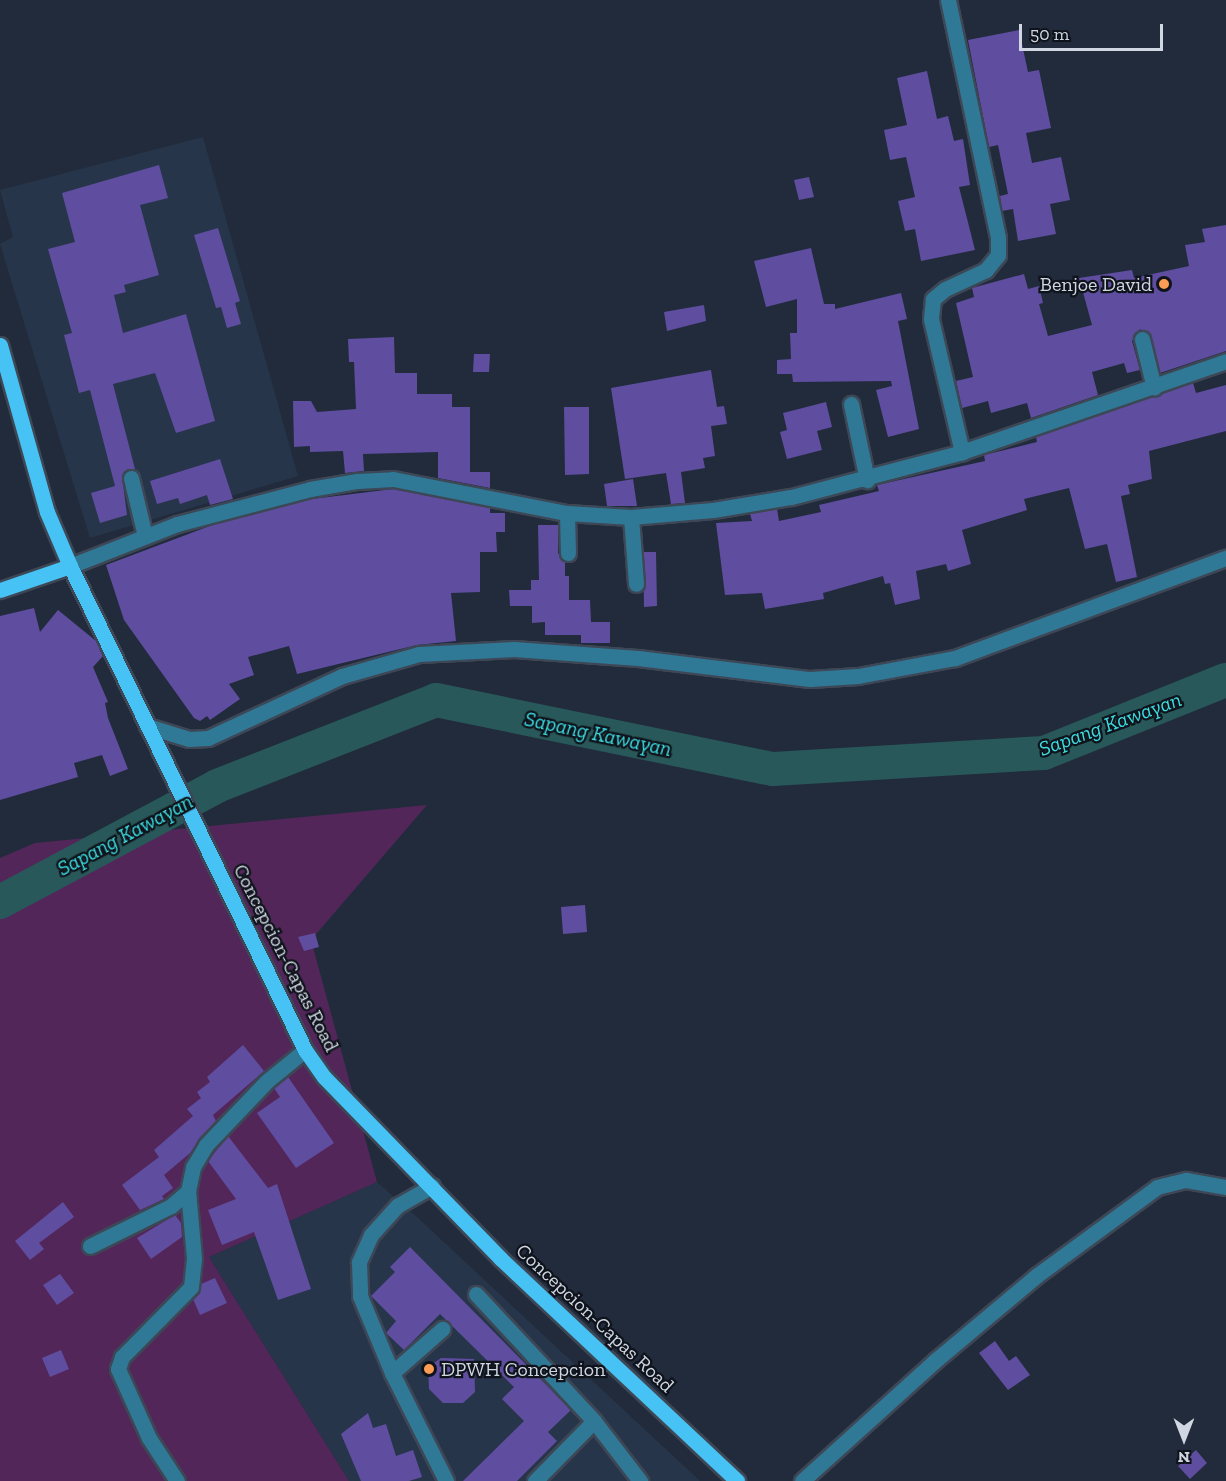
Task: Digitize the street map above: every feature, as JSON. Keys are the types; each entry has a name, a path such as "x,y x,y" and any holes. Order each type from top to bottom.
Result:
{"main road":[{"name":"Concepcion-Capas Road","path":"0,345 47,512 69,566 305,1050 324,1077 501,1259 737,1481"},
{"path":"0,590 69,566"}],"street":[{"path":"948,0 998,238 998,255 986,270 945,289 933,299 931,319 962,453"},
{"path":"1142,339 1154,388"},
{"path":"69,566 145,536 310,489 381,479 433,484 567,513 631,517 713,510 867,480 962,453 1226,362"},
{"path":"851,404 867,480"},
{"path":"130,478 145,536"},
{"path":"567,513 568,553"},
{"path":"631,517 636,584"},
{"path":"147,726 189,739 208,738 342,676 419,654 514,649 638,658 810,679 858,676 955,658 1226,558"},
{"path":"177,1481 149,1438 118,1369 122,1357 191,1287 194,1258 188,1191 193,1167 206,1145 267,1081 305,1050"},
{"path":"802,1481 1018,1291 1156,1187 1186,1180 1226,1187"},
{"path":"432,1186 397,1206 370,1235 359,1262 360,1296 392,1373 446,1481"},
{"path":"90,1246 171,1206 188,1191"},
{"path":"476,1294 594,1421 640,1481"},
{"path":"392,1373 442,1329"},
{"path":"536,1481 594,1421"}],"shaded area":[{"path":"203,137 298,476 90,538 0,244 13,237 0,190"},
{"path":"427,805 311,940 377,1182 209,1257 349,1481 0,1481 0,858 35,843"},
{"name":"DPWH Concepcion","path":"377,1182 700,1481 349,1481 209,1257"}],"building":[{"path":"1019,30 1028,72 1039,70 1051,128 1026,133 1032,163 1061,157 1070,200 1050,204 1056,234 1018,241 1013,209 1002,211 1000,196 1008,194 998,145 989,147 968,40"},
{"path":"927,71 937,119 948,116 954,141 963,139 970,185 959,187 975,250 921,261 915,229 905,231 898,201 915,197 906,157 890,160 884,130 907,125 897,78"},
{"path":"159,165 168,198 140,205 159,275 124,285 126,292 114,295 123,333 186,314 215,421 176,433 155,373 113,384 135,469 128,469 122,476 127,515 100,523 91,493 115,486 90,390 79,393 64,335 72,333 48,249 75,242 62,193"},
{"path":"809,177 814,197 799,200 794,180"},
{"path":"1226,225 1226,351 1160,373 1151,336 1140,329 1132,341 1140,370 1127,373 1124,363 1092,372 1098,395 1031,418 1027,403 991,413 988,401 962,408 956,381 973,377 956,303 974,297 972,288 1024,274 1028,289 1039,286 1043,303 1039,304 1048,336 1092,325 1079,278 1132,270 1134,278 1189,266 1185,245 1205,242 1202,229"},
{"path":"218,228 240,301 235,303 241,324 227,328 221,307 216,308 194,235"},
{"path":"811,248 824,304 835,304 835,309 901,293 907,319 898,321 919,429 888,437 876,390 892,386 891,381 793,382 792,374 777,374 777,360 791,359 790,333 797,333 797,299 766,307 754,261"},
{"path":"704,305 706,321 667,331 664,312"},
{"path":"394,337 395,373 417,373 417,394 452,394 452,407 470,407 470,472 490,472 490,488 438,478 438,452 363,454 364,471 345,473 343,451 310,452 310,446 294,447 293,401 311,401 317,412 356,409 354,362 349,362 348,339"},
{"path":"474,354 490,354 489,372 473,372"},
{"path":"711,370 717,407 724,406 727,424 711,426 715,456 703,458 705,468 681,472 685,503 671,504 666,473 625,479 611,388"},
{"path":"1193,383 1196,393 1226,385 1226,431 1149,451 1152,479 1128,485 1130,494 1121,496 1137,577 1116,582 1107,544 1085,549 1069,488 1024,499 1027,510 962,530 971,564 948,571 946,564 916,571 920,599 895,605 890,583 885,584 883,576 823,593 824,599 765,609 762,593 725,595 716,523 752,521 750,514 777,509 779,521 821,512 819,505 879,491 877,485 985,461 984,455 1037,442 1036,437"},
{"path":"826,402 832,427 817,431 822,450 787,459 780,432 787,430 783,413"},
{"path":"564,407 589,407 589,474 565,475"},
{"path":"220,459 233,499 210,505 207,495 180,504 178,498 157,504 150,481"},
{"path":"633,479 637,506 607,506 604,484"},
{"path":"393,489 490,508 490,513 505,513 505,532 496,532 497,552 480,552 480,592 451,593 456,641 417,645 297,674 289,646 248,657 254,675 229,684 240,699 210,720 207,716 200,721 194,718 124,620 106,565 215,524 312,499"},
{"path":"538,525 558,525 558,553 565,562 565,576 569,576 569,600 590,600 591,622 610,622 610,643 581,643 581,635 545,635 545,622 532,623 532,606 510,606 509,590 531,590 531,580 539,580"},
{"path":"643,552 656,552 657,606 644,607"},
{"path":"34,608 40,632 58,610 96,641 103,656 93,667 108,702 105,703 108,718 128,769 110,776 102,755 74,763 78,777 0,800 0,616"},
{"path":"585,905 587,932 563,934 561,907"},
{"path":"315,933 319,947 304,951 298,937"},
{"path":"243,1045 264,1071 213,1115 216,1121 190,1153 164,1175 173,1188 162,1196 164,1199 140,1210 122,1185 159,1157 154,1150 193,1116 187,1109 201,1098 197,1092 210,1082 207,1077"},
{"path":"288,1077 334,1143 296,1168 257,1113 280,1097 274,1088"},
{"path":"228,1136 268,1188 277,1184 311,1289 278,1300 254,1232 222,1245 208,1210 236,1199 208,1161"},
{"path":"63,1202 74,1217 39,1243 44,1249 30,1260 15,1241"},
{"path":"175,1215 181,1223 182,1237 151,1259 137,1238"},
{"path":"410,1247 571,1410 548,1432 557,1441 517,1481 463,1481 524,1421 502,1399 514,1387 440,1314 404,1350 386,1333 396,1321 371,1296 395,1272 390,1267"},
{"path":"60,1274 74,1293 57,1305 43,1285"},
{"path":"215,1278 227,1303 200,1315 193,1299 201,1284"},
{"path":"995,1341 1009,1361 1016,1356 1030,1375 1008,1390 979,1353"},
{"path":"61,1350 69,1369 50,1377 42,1358"},
{"path":"441,1358 474,1359 475,1392 463,1403 443,1403 429,1389 428,1367"},
{"path":"368,1413 373,1428 386,1424 396,1456 413,1450 422,1477 409,1481 361,1481 341,1434"},
{"path":"1196,1450 1207,1463 1190,1479 1178,1466"}],"waterway":[{"name":"Sapang Kawayan","path":"0,902 217,786 436,700 773,769 1044,753 1226,680"}],"place":[{"name":"Benjoe David","path":"1164,284"},
{"name":"DPWH Concepcion","path":"429,1369"}]}
